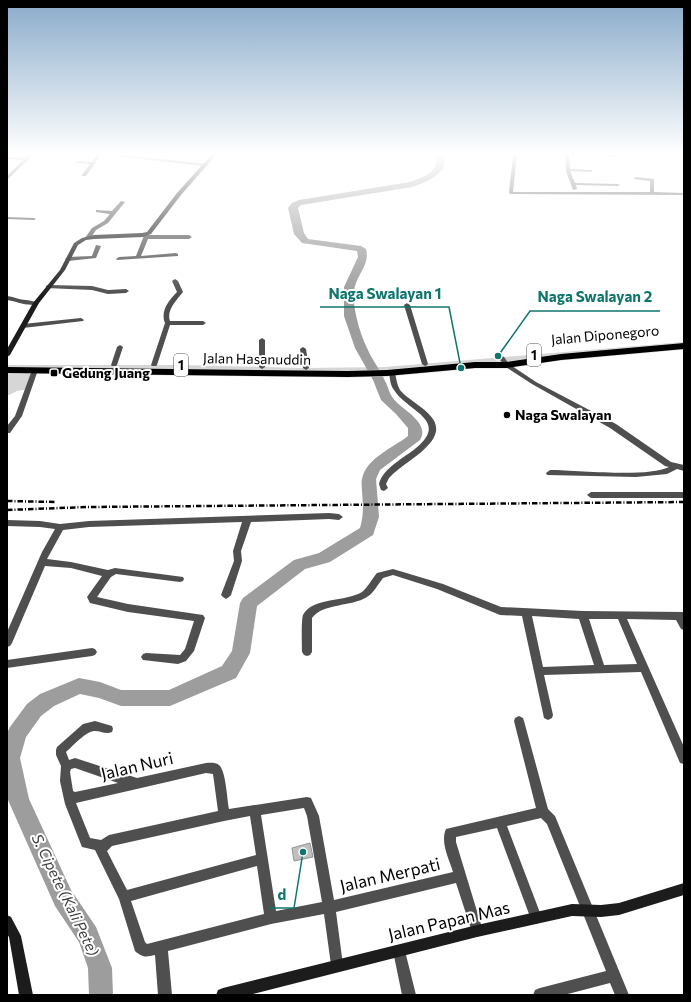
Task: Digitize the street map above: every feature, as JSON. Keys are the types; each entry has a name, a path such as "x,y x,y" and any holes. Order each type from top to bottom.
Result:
{"highway":[{"name":"Jalan Diponegoro","path":"388,371 427,367 475,365 684,342"},
{"name":"Jalan Diponegoro","path":"504,361 684,346"},
{"name":"Jalan Hasanuddin","path":"7,365 154,365 306,368 352,371"},
{"name":"Jalan Hasanuddin","path":"7,370 388,371"}],"main road":[{"path":"7,355 36,303 62,270 76,244 88,238 147,236 173,202"},
{"name":"Jalan Papan Mas","path":"230,994 337,965 477,931 572,910 601,911 619,909 684,889"},
{"path":"7,921 15,936 26,995"}],"street":[{"path":"88,238 94,229 106,222 123,202"},
{"path":"98,211 113,213"},
{"path":"7,218 34,218"},
{"path":"138,257 147,236 189,237"},
{"path":"68,258 94,257 98,246"},
{"path":"119,259 176,255"},
{"path":"154,365 168,323 166,318 169,306 180,292 175,281"},
{"path":"48,287 92,288 108,292 126,291"},
{"path":"7,298 17,299 23,302 36,303"},
{"path":"407,305 427,367"},
{"path":"23,326 81,320"},
{"path":"168,323 203,323"},
{"path":"262,340 262,367"},
{"path":"114,365 120,347"},
{"path":"303,349 306,368"},
{"path":"504,361 556,396 613,426 662,460 675,467 684,468"},
{"path":"7,431 18,416 35,370"},
{"path":"384,488 382,482 392,471 417,452 430,437 433,428 431,421 426,415 396,389 388,371"},
{"path":"550,473 608,475 630,474 668,471 675,467"},
{"path":"591,495 684,495"},
{"path":"7,523 40,524 60,527 96,524 247,520 324,516 339,517"},
{"path":"226,596 238,561 237,551 247,520"},
{"path":"8,640 42,562 60,527"},
{"path":"42,562 71,566 108,574 116,571 180,579"},
{"path":"307,652 307,617 309,614 322,606 348,601 364,594 370,590 377,578 389,572 440,586 500,611 583,615 682,616 684,626"},
{"path":"108,574 92,597 93,600 128,608 200,618 189,651 183,658 178,660 146,657"},
{"path":"526,612 548,715"},
{"path":"583,615 600,669"},
{"path":"621,616 684,760"},
{"path":"7,664 92,652"},
{"path":"540,672 644,668"},
{"path":"519,721 543,812 549,816 551,820 622,995"},
{"path":"103,846 86,843 77,823 64,771 66,766 61,755 61,750 84,729 92,726 108,729"},
{"path":"66,766 75,763 135,784"},
{"name":"Jalan Nuri","path":"70,795 74,798 206,768 214,768 218,772 224,815"},
{"path":"262,859 124,897 101,851 103,846 110,841 224,815 303,802 308,803 312,816 329,907 337,965"},
{"path":"255,810 271,918"},
{"path":"477,931 449,839 450,833 543,812"},
{"path":"500,821 536,918"},
{"name":"Jalan Merpati","path":"124,897 142,949 148,951 161,946 271,918 329,907 460,876"},
{"path":"161,946 164,995"},
{"path":"399,950 409,995"},
{"path":"540,995 614,975"}],"shaded area":[{"path":"684,342 684,346 506,365 387,373 35,371 29,389 17,391 7,396 7,365 180,365 306,368 385,367"}],"building":[{"path":"310,843 313,857 294,861 292,848"}],"waterway":[{"name":"S. Cipete (Kali Pete)","path":"101,995 100,968 88,935 63,898 19,800 10,758 17,733 34,710 47,700 79,686 100,690 121,698 170,698 229,672 241,653 249,603 300,564 324,558 367,531 371,517 369,479 374,468 381,461 402,448 415,437 415,427 401,411 387,400 379,380 361,348 350,316 349,287 363,257 361,249 305,241 299,234 293,208 299,203 306,202"}],"railway":[{"path":"7,501 56,502"},
{"path":"7,510 87,507 684,502"}],"place":[{"name":"Naga Swalayan 2","path":"498,356"},
{"name":"Naga Swalayan 1","path":"461,368"},
{"name":"Gedung Juang","path":"54,373"},
{"name":"Naga Swalayan","path":"507,415"},
{"name":"d","path":"303,852"}]}
